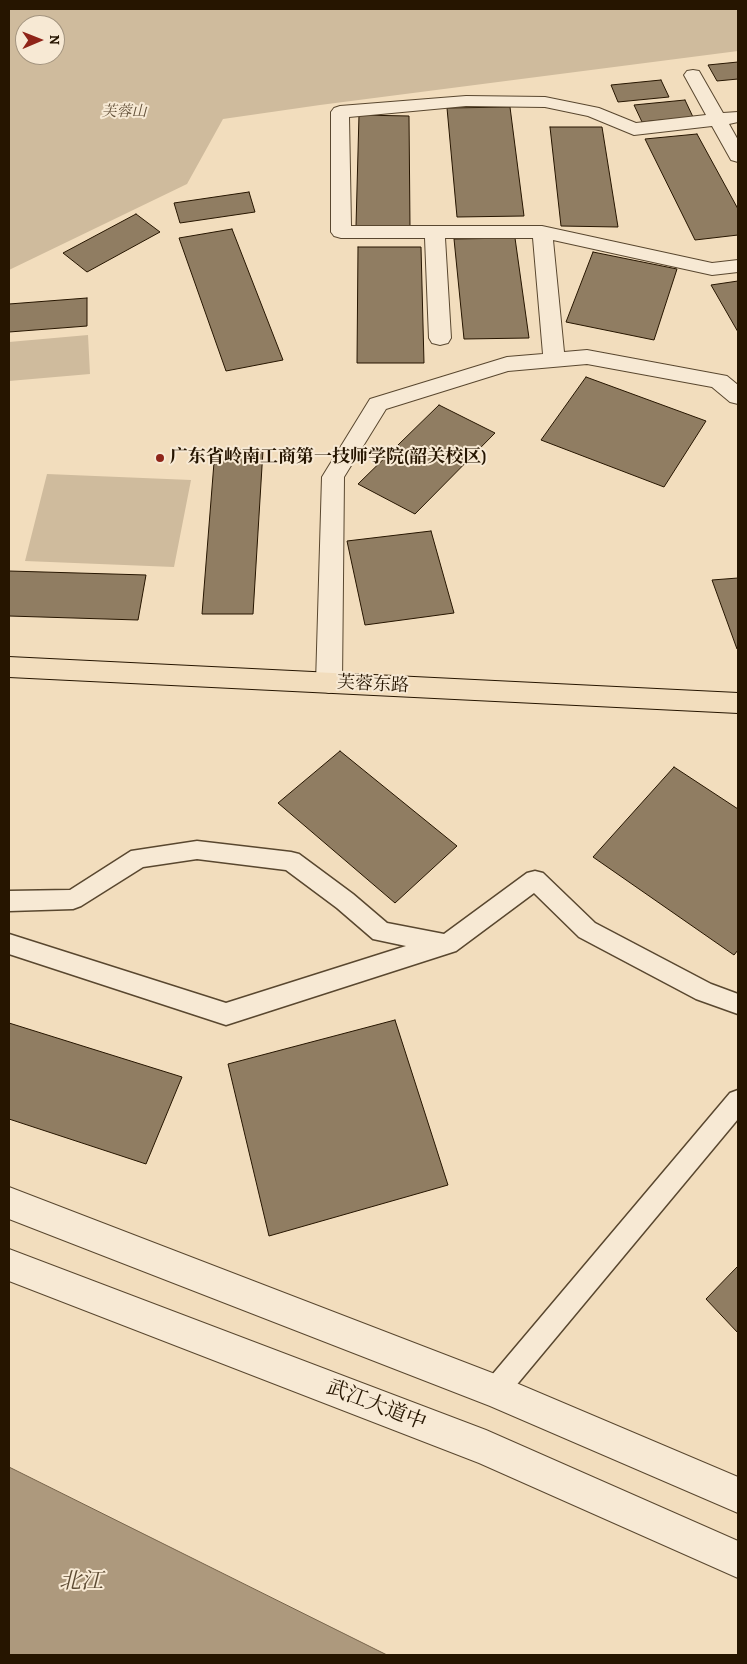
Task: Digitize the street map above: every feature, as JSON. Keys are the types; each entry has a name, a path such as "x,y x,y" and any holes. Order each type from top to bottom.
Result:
{"main road":[{"name":"芙蓉东路","path":"9,667 738,703"}],"street":[{"path":"693,75 738,156"},
{"path":"738,117 634,128 594,112 535,102 466,101 340,112 341,232 542,232 712,269 738,266"},
{"path":"542,232 554,360"},
{"path":"435,233 440,338"},
{"path":"329,683 333,477 378,404 508,364 587,357 728,380 738,398"},
{"path":"9,901 73,898 139,858 197,850 291,861 345,900 381,932 448,944"},
{"path":"9,944 226,1014 376,965 448,944 535,880 587,930 704,992 738,1004"},
{"path":"495,1391 738,1101"},
{"path":"9,1203 495,1391 738,1495"},
{"name":"武江大道中","path":"9,1265 486,1448 738,1560"}],"green space":[{"name":"芙蓉山","path":"9,9 738,9 738,51 223,119 187,184 9,270"},
{"path":"88,335 90,374 9,381 9,342"},
{"path":"47,474 191,480 174,567 25,561"}],"water":[{"name":"北江","path":"9,1467 387,1655 9,1655"}],"building":[{"path":"738,62 738,79 717,81 708,65"},
{"path":"661,80 669,97 618,102 611,85"},
{"path":"685,100 693,117 642,122 634,105"},
{"path":"510,107 524,216 457,217 447,108"},
{"path":"359,115 409,116 410,227 356,226"},
{"path":"550,127 602,127 618,227 561,226"},
{"path":"697,134 738,209 738,235 695,240 645,139"},
{"path":"249,192 255,212 180,223 174,203"},
{"path":"136,214 160,232 87,272 63,253"},
{"path":"232,229 283,360 226,371 179,238"},
{"path":"515,238 529,338 464,339 454,239"},
{"path":"358,247 421,247 424,363 357,363"},
{"path":"593,252 677,269 654,340 566,322"},
{"path":"738,281 738,332 711,285"},
{"path":"87,298 87,326 9,332 9,304"},
{"path":"586,377 706,421 664,487 541,440"},
{"path":"439,405 495,433 415,514 358,484"},
{"path":"215,450 263,450 253,614 202,614"},
{"path":"431,531 454,613 365,625 347,541"},
{"path":"9,571 146,575 138,620 9,616"},
{"path":"738,578 738,648 737,649 712,580"},
{"path":"340,751 457,846 395,903 278,803"},
{"path":"674,767 738,809 738,950 734,955 593,857"},
{"path":"395,1020 448,1185 269,1236 228,1064"},
{"path":"9,1023 182,1077 146,1164 9,1119"},
{"path":"738,1266 738,1333 706,1299"}],"place":[{"name":"广东省岭南工商第一技师学院(韶关校区)","path":"160,458"}]}
